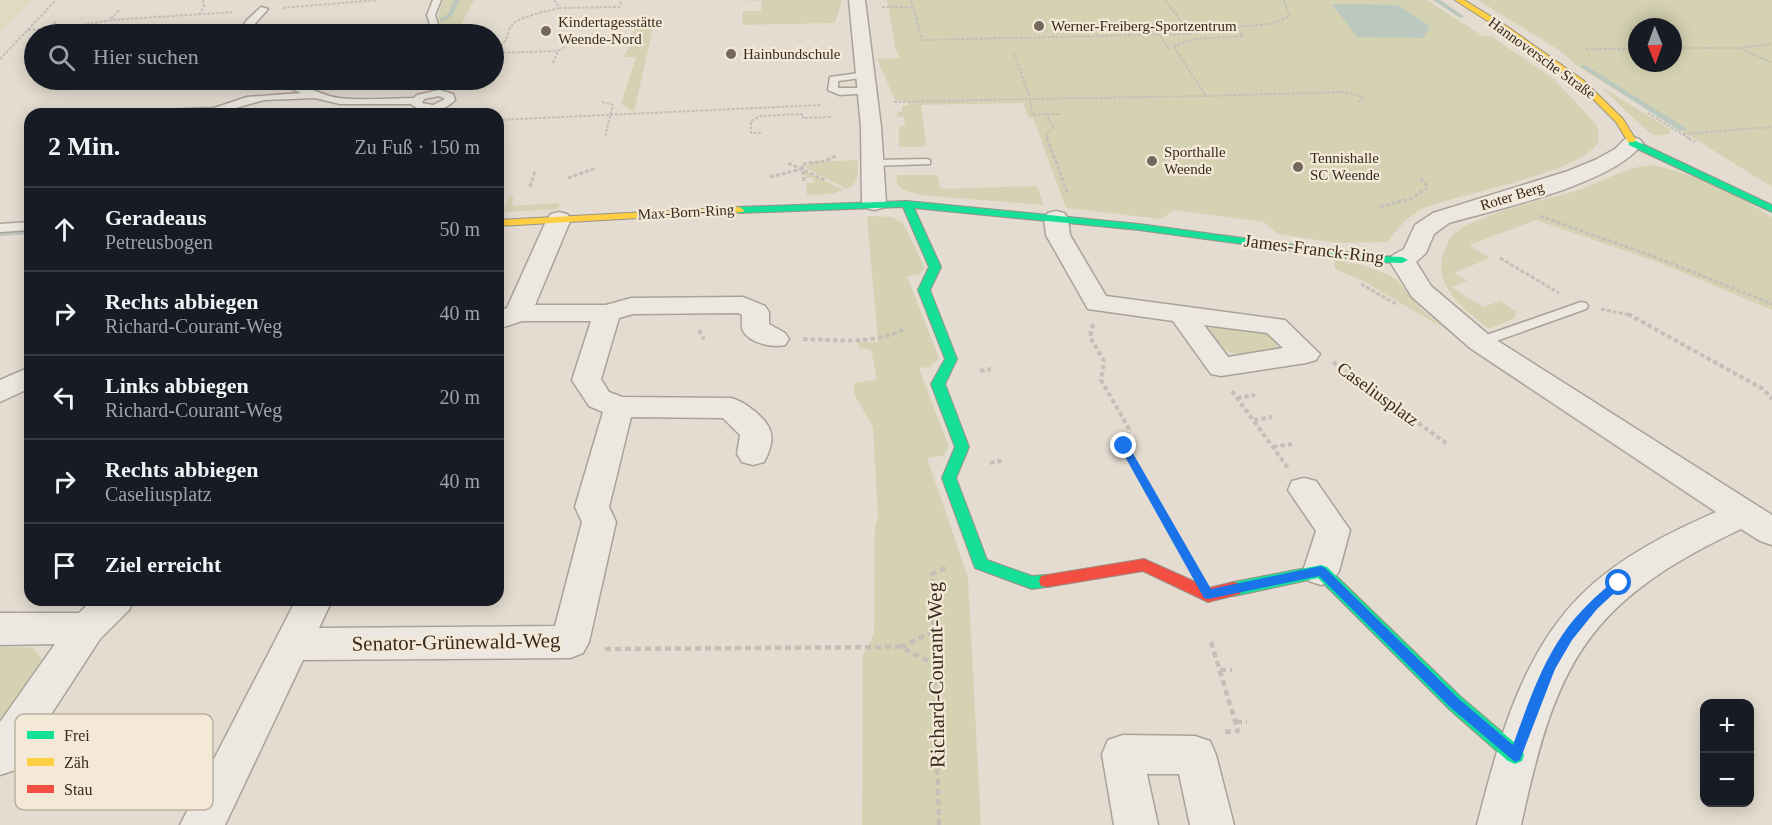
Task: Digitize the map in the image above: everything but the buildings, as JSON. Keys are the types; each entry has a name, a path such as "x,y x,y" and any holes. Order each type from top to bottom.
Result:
{"street":[{"path":"856,0 871,93 874,203"},
{"name":"Hannoversche Straße","path":"1459,0 1583,85 1621,122 1630,134 1632,143"},
{"path":"1632,143 1772,208"},
{"name":"Roter Berg","path":"1402,260 1414,253 1424,230 1441,218 1591,171 1627,152 1632,143"},
{"name":"James-Franck-Ring","path":"874,203 1067,219 1376,259 1402,260 1421,291 1480,342 1758,522"},
{"name":"Max-Born-Ring","path":"504,223 874,203"},
{"path":"907,204 935,267 924,290 951,359 938,384 962,447 949,478 981,564 1032,583 1144,565 1208,595 1321,571"},
{"path":"559,219 508,317 607,313 631,306 744,305 756,312 755,328 775,339"},
{"path":"1067,219 1058,235 1097,303 1275,326 1306,354 1236,387 1182,315"},
{"path":"607,313 586,380 599,399 619,407 731,408 756,432 753,454"},
{"path":"0,392 24,379"},
{"name":"Senator-Grünewald-Weg","path":"292,644 570,642 599,522 592,507 619,407"},
{"path":"1304,490 1333,530 1321,571"},
{"path":"1499,825 1515,755 1550,667 1568,636 1593,606 1629,577 1702,532 1758,522"},
{"path":"1321,571 1455,703 1515,755"},
{"path":"29,714 87,628 110,606"},
{"path":"213,803 311,606"},
{"path":"0,629 87,628"},
{"path":"0,756 15,734"},
{"path":"1136,825 1123,754 1195,755 1212,825"},
{"path":"202,825 209,810"}],"lane":[{"path":"434,24 431,15 437,0"},
{"path":"249,24 264,9"},
{"path":"302,90 340,101 416,101 439,90"},
{"path":"437,108 450,100 450,96 443,90"},
{"path":"220,108 247,100 315,95"},
{"path":"416,101 416,104 423,108"},
{"path":"874,159 926,162"},
{"path":"0,228 24,226"},
{"path":"1480,342 1581,306"}],"path":[{"path":"34,24 56,0"},
{"path":"199,15 204,6 203,0"},
{"path":"554,0 560,8"},
{"path":"504,45 512,25 518,20 560,8 619,7 622,0"},
{"path":"911,0 922,40 1191,34 1165,0"},
{"path":"1206,96 1173,46 1201,39 1243,36 1236,27 1284,21 1290,16 1290,12 1283,0"},
{"path":"111,20 120,9"},
{"path":"81,24 184,16"},
{"path":"54,24 57,20"},
{"path":"0,59 24,34"},
{"path":"1160,35 1169,49"},
{"path":"504,53 558,51 574,40"},
{"path":"1682,48 1740,48 1772,44"},
{"path":"1740,48 1772,63"},
{"path":"1586,49 1628,49"},
{"path":"553,63 558,51"},
{"path":"1014,52 1030,99 1032,115 1059,114"},
{"path":"504,120 611,115 871,93 1030,99 1345,92 1364,97 1358,104"},
{"path":"602,102 613,105 605,137"},
{"path":"761,133 751,133 751,121 761,116 803,114 803,118 832,117"},
{"path":"1047,114 1053,128 1047,135 1067,219"},
{"path":"1682,134 1772,127"},
{"path":"794,165 825,161 836,156"},
{"path":"802,164 807,206"},
{"path":"568,178 596,168"},
{"path":"770,177 802,169"},
{"path":"530,186 535,171"},
{"path":"1380,207 1412,198 1428,187 1419,177"},
{"path":"1497,201 1658,258 1772,304"},
{"path":"1500,258 1581,306 1626,312 1763,389 1772,399"},
{"path":"1359,282 1404,309"},
{"path":"1097,303 1090,337 1104,361 1101,380 1130,429 1124,446 1208,595"},
{"path":"775,339 877,338 897,334 932,311"},
{"name":"Caseliusplatz","path":"1306,354 1329,359 1446,443"},
{"path":"1236,387 1254,420 1304,490"},
{"path":"1254,420 1272,417"},
{"path":"1273,447 1292,444"},
{"name":"Richard-Courant-Weg","path":"939,825 932,574 977,554"},
{"path":"570,642 591,649 901,647 933,631"},
{"path":"1195,755 1203,733 1239,731 1211,642"},
{"path":"901,647 934,664"},
{"path":"1220,670 1232,670"},
{"path":"1236,722 1247,722"}],"shaded area":[{"path":"0,0 33,0 0,34"},
{"path":"443,0 474,0 461,24 439,24 439,11"},
{"path":"736,0 842,1 835,23 742,25 743,11 761,11 762,1"},
{"path":"887,0 1427,0 1483,36 1491,36 1554,79 1596,124 1599,140 1588,153 1545,173 1424,208 1413,214 1388,242 1338,243 1278,234 1264,222 1174,210 1161,219 1066,208 1033,118 1028,118 1023,103 921,105 926,145 899,147 899,126 905,126 904,117 898,117 897,112 902,112 902,106 909,105 906,101 895,100 877,59 899,58"},
{"path":"1478,0 1772,0 1772,187 1579,67 1557,49"},
{"path":"1332,4 1397,5 1430,26 1423,38 1357,37"},
{"path":"653,27 634,112 621,104 636,57 623,57 629,48 635,28"},
{"path":"1600,86 1670,129 1669,134 1654,135 1651,133"},
{"path":"857,160 856,180 847,189 804,167 813,162"},
{"path":"1650,165 1698,178 1744,200 1772,217 1772,310 1660,263 1536,220 1469,245 1490,258 1454,273 1467,281 1451,287 1483,307 1500,301 1516,311 1515,318 1489,329 1451,294 1442,272 1442,260 1450,239 1462,228 1491,215 1582,189 1630,169"},
{"path":"804,171 844,190 831,194 807,195 806,183 814,183 813,178 805,178"},
{"path":"896,175 937,175 941,189 1037,186 1044,205 921,195 898,186"},
{"path":"514,196 511,206 560,203 558,209 504,212 509,197"},
{"path":"867,216 892,217 903,223 925,268 919,274 907,276 939,358 930,367 919,368 949,447 943,456 927,458 968,577 981,825 862,825 863,655 874,634 875,526 878,517 873,427 854,394 854,383 877,379 871,350 859,347 858,342 878,342"},
{"path":"1334,260 1362,265 1389,275 1398,281 1420,308 1445,329 1361,280 1335,269"},
{"path":"1212,326 1267,332 1273,336 1278,347 1275,351 1254,355 1229,352 1222,348 1207,331"},
{"path":"0,647 33,647 43,661 0,722"}],"waterway":[{"path":"442,20 450,15 457,0"},
{"path":"1436,0 1462,17"},
{"path":"1583,66 1683,129"},
{"path":"0,233 24,231"}],"traffic: fast":[{"path":"1631,140 1632,143 1772,209"},
{"path":"907,204 935,267 924,290 951,359 938,384 962,447 949,478 981,564 1032,583 1047,581"},
{"path":"739,210 907,204 1139,227 1376,259 1402,260"},
{"path":"1234,589 1321,571 1455,703 1515,755"}],"traffic: slow":[{"path":"1459,0 1529,44 1580,81 1603,101 1620,121 1631,140"},
{"path":"504,223 739,210"}],"traffic: jam":[{"path":"1047,581 1144,565 1208,595 1234,589"}],"place":[{"name":"Werner-Freiberg-Sportzentrum","path":"1039,26"},
{"name":"Kindertagesstätte Weende-Nord","path":"546,31"},
{"name":"Hainbundschule","path":"731,54"},
{"name":"Sporthalle Weende","path":"1152,161"},
{"name":"Tennishalle SC Weende","path":"1298,167"}],"route":[{"path":"1124,446 1208,595 1321,571 1455,703 1515,755 1550,667 1568,636 1593,606 1619,583"}]}
